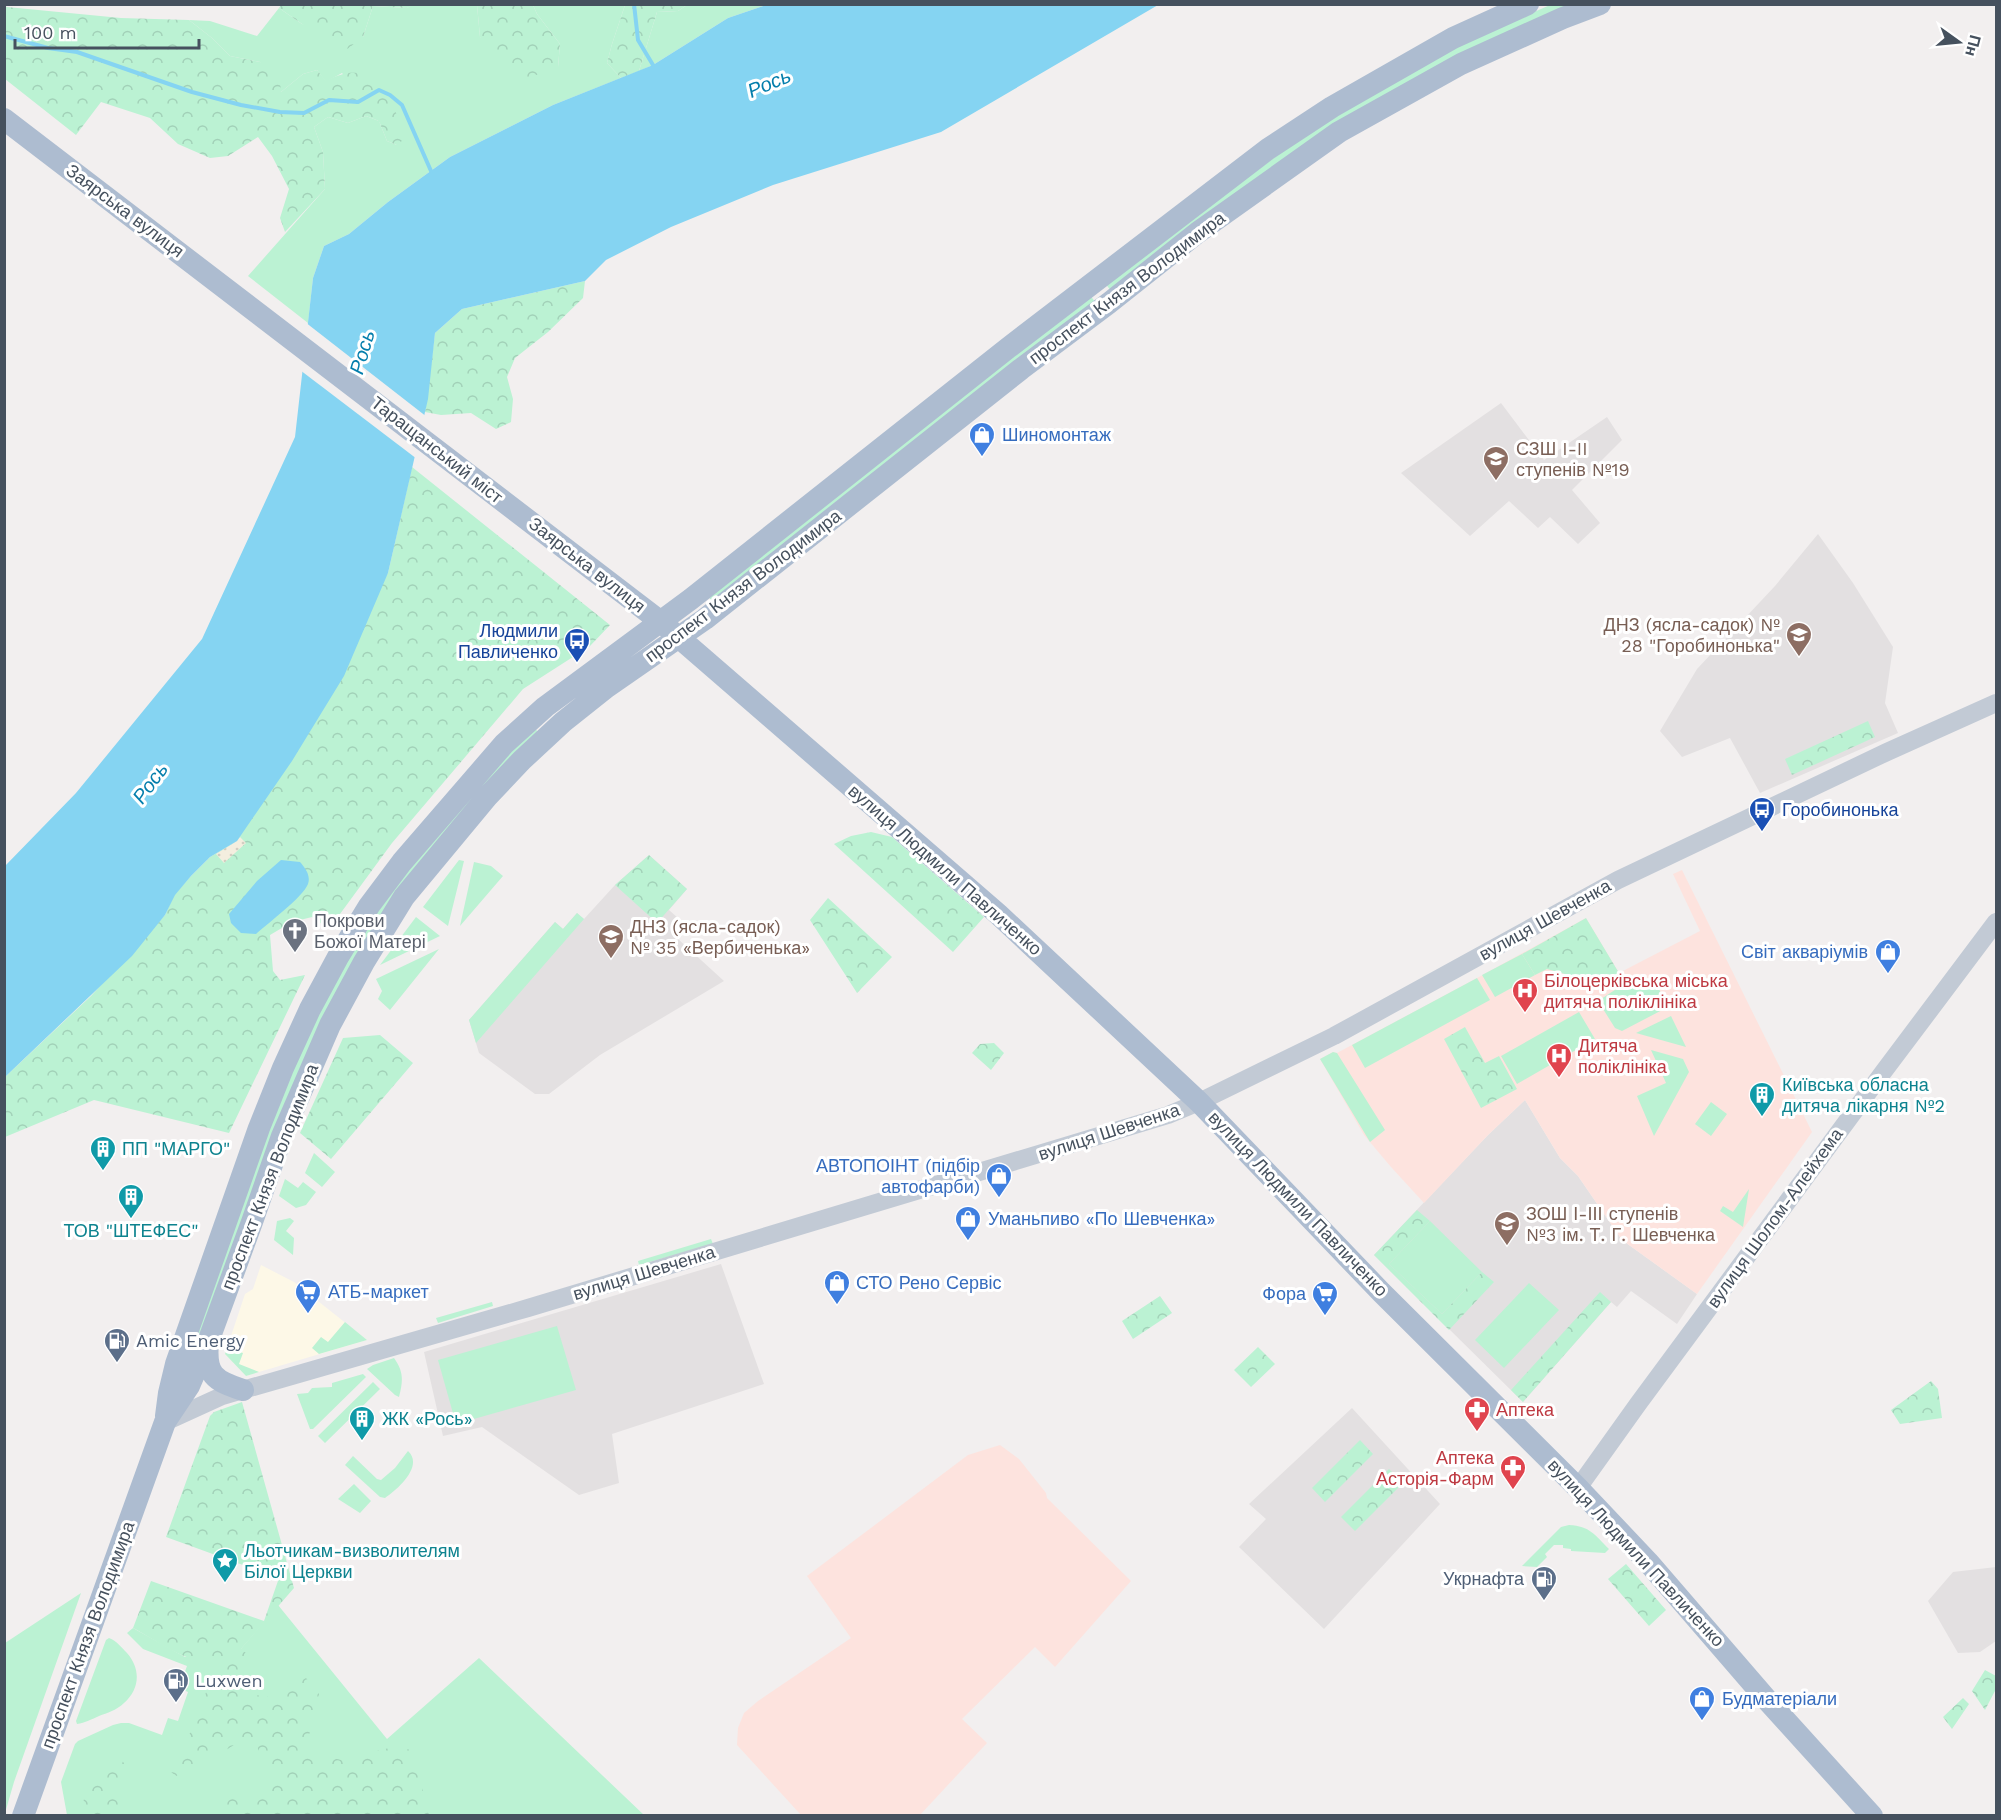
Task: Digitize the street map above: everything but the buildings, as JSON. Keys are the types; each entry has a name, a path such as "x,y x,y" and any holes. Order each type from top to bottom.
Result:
{"main road":[{"name":"проспект Князя Володимира","path":"24,1815 165,1422 176,1364 259,1128 310,1009 348,940 369,906 437,819 504,744 545,707 761,545 1008,348 1268,148 1332,107 1453,38 1528,4"},
{"name":"проспект Князя Володимира","path":"165,1422 189,1386 208,1342 282,1136 330,1025 355,978 404,897 487,797 555,729 607,687 679,638 1197,233 1339,132 1461,64 1563,18 1600,4"},
{"name":"Заярська вулиця","path":"4,119 246,303"},
{"name":"Таращанський міст","path":"246,303 513,508"},
{"name":"Заярська вулиця","path":"513,508 679,638"},
{"name":"вулиця Людмили Павличенко","path":"679,638 998,914 1199,1102 1381,1292 1596,1506 1872,1815"},
{"path":"208,1342 206,1360 211,1372 218,1380 243,1390"}],"street":[{"name":"вулиця Шевченка","path":"165,1422 222,1396 528,1308 1168,1115 1334,1036 1618,880 1887,752 1996,703"},
{"name":"вулиця Шолом-Алейхема","path":"1578,1488 1996,922"},
{"path":"1559,1468 1584,1469 1596,1462"},
{"path":"1596,1462 1592,1478 1596,1506"}],"shaded area":[{"name":"СЗШ I-II ступенів №19","path":"1501,403 1544,460 1607,417 1622,440 1572,490 1600,523 1578,544 1550,517 1538,528 1509,501 1470,536 1401,473"},
{"name":"ДНЗ (ясла-садок) № 28 \"Горобинонька\"","path":"1818,534 1853,583 1893,647 1885,703 1898,733 1760,793 1730,738 1682,757 1660,731 1697,669 1775,586"},
{"name":"ДНЗ (ясла-садок) № 35 «Вербиченька»","path":"649,855 687,889 669,910 688,927 678,939 724,981 600,1055 549,1094 535,1094 479,1053 469,1020 555,922 563,929 577,913 584,919 615,885"},
{"name":"Дитяча поліклініка","path":"1682,870 1812,1132 1697,1294 1622,1240 1578,1176 1560,1158 1525,1100 1488,1135 1424,1203 1364,1135 1320,1059 1333,1052 1337,1053 1586,918 1619,973 1700,931 1673,874"},
{"name":"ЗОШ І-ІІІ ступенів №3 ім. Т. Г. Шевченка","path":"1525,1100 1560,1158 1578,1176 1622,1240 1697,1294 1677,1324 1631,1291 1617,1307 1611,1302 1523,1402 1374,1255 1488,1135"},
{"path":"721,1264 764,1384 612,1434 619,1483 579,1495 482,1427 443,1436 424,1352"},
{"path":"261,1265 294,1282 367,1340 246,1376 225,1354 245,1294 253,1289"},
{"path":"1352,1408 1440,1504 1324,1629 1239,1547 1266,1519 1249,1504"},
{"path":"1000,1445 1019,1459 1046,1493 1047,1498 1131,1581 1055,1667 1035,1647 962,1719 987,1743 920,1815 801,1815 737,1745 738,1728 744,1713 851,1638 807,1576 968,1455"},
{"path":"1996,1567 1996,1641 1980,1652 1958,1653 1928,1601 1953,1572"}],"green space":[{"path":"281,4 414,5 407,8 373,6 363,37 346,50 279,8"},
{"path":"414,4 477,5 480,37 558,67 560,44 537,14 533,5 625,5 607,63 621,78 553,105 450,157 388,202 349,234 324,246 313,278 308,323 248,276 325,189 323,152 314,127 328,117 348,123 366,116 379,121 342,73 326,82 317,70 303,74 281,92 260,62 230,56 189,20 210,21 257,36 279,8 302,24 363,37 373,6 407,8","holes":["379,122 397,145 387,141"]},
{"path":"4,5 121,18 189,20 230,56 260,62 279,71 281,92 303,74 317,70 326,81 353,73 380,79 397,115 403,140 397,145 387,141 379,121 366,116 348,123 328,117 314,127 323,152 325,189 285,232 280,218 289,189 272,156 258,137 228,156 210,158 178,144 150,118 101,102 76,135 5,79"},
{"path":"477,5 533,5 537,14 560,44 558,67 528,78 509,66 480,37"},
{"path":"625,5 687,5 678,11 657,12 639,71 621,78 607,63"},
{"path":"687,5 766,5 728,18 653,65 639,71 657,12 678,11"},
{"path":"1550,5 1574,5 1462,53 1111,291 1105,283 1314,128 1459,45"},
{"path":"585,281 583,298 548,332 515,358 507,377 513,399 511,422 496,429 471,413 441,415 425,412 435,333 462,309"},
{"path":"1090,295 1095,302 711,601 709,597"},
{"path":"412,467 610,625 590,646 523,689 392,843 329,929 312,917 292,922 270,935 273,971 280,980 305,975 229,1133 94,1100 5,1137 5,1077 91,996 165,915 174,895 191,876 210,857 237,841 388,573"},
{"path":"1868,721 1875,737 1792,775 1785,759"},
{"path":"534,727 538,732 382,915 182,1374 264,1133 313,1022 376,910 440,828"},
{"path":"871,832 892,837 984,917 953,952 834,844 851,836"},
{"path":"649,855 687,889 657,923 615,885"},
{"path":"459,860 464,861 448,926 423,907"},
{"path":"474,862 491,866 503,876 460,926"},
{"path":"828,898 892,957 857,993 810,920"},
{"path":"577,913 584,919 476,1043 469,1020 555,922 563,929"},
{"path":"416,917 440,936 380,965"},
{"path":"1586,918 1619,973 1588,991 1579,978 1547,969 1535,975 1522,954"},
{"path":"439,949 390,1010 378,999 382,991 376,979"},
{"path":"1522,954 1535,975 1495,997 1482,975"},
{"path":"1477,978 1490,1000 1365,1068 1352,1045"},
{"path":"1655,981 1668,1007 1622,1031 1615,1028 1598,1001 1624,984"},
{"path":"1579,1012 1595,1039 1517,1084 1501,1056"},
{"path":"1671,1016 1686,1047 1636,1033"},
{"path":"1465,1027 1485,1063 1499,1056 1517,1089 1481,1108 1444,1039"},
{"path":"380,1035 413,1063 331,1159 300,1133 343,1038"},
{"path":"994,1043 1004,1053 991,1070 972,1053 980,1044"},
{"path":"1651,1050 1683,1059 1689,1072 1654,1136 1637,1096 1666,1083"},
{"path":"1333,1052 1337,1053 1385,1130 1370,1142 1320,1059"},
{"path":"1711,1102 1727,1114 1711,1136 1695,1124"},
{"path":"314,1153 335,1172 322,1187 305,1173"},
{"path":"285,1179 298,1188 303,1182 316,1192 306,1205 296,1208 279,1196"},
{"path":"1749,1189 1743,1227 1720,1211 1723,1206 1733,1212"},
{"path":"1417,1210 1430,1221 1389,1264 1442,1314 1482,1272 1494,1282 1449,1330 1374,1255"},
{"path":"290,1218 294,1221 286,1231 294,1238 293,1255 274,1240 277,1221"},
{"path":"1430,1221 1482,1272 1442,1314 1389,1264"},
{"path":"711,1239 713,1244 639,1265 638,1261"},
{"path":"1529,1283 1559,1310 1504,1368 1475,1340"},
{"path":"1600,1292 1611,1302 1523,1402 1511,1390"},
{"path":"1160,1296 1172,1313 1133,1339 1122,1321"},
{"path":"492,1302 493,1306 438,1323 436,1318"},
{"path":"345,1322 367,1340 319,1354 312,1348 321,1337 328,1342"},
{"path":"557,1326 576,1390 456,1424 438,1360"},
{"path":"1258,1347 1275,1364 1251,1387 1234,1370"},
{"path":"227,1348 243,1353 239,1364 259,1372 246,1376 225,1354"},
{"path":"394,1358 402,1377 399,1397 367,1369"},
{"path":"363,1374 366,1377 313,1429 310,1429 297,1394 308,1393 312,1388 332,1387 332,1383"},
{"path":"1931,1381 1938,1389 1942,1418 1900,1424 1891,1410"},
{"path":"373,1382 380,1389 325,1443 318,1436"},
{"path":"242,1402 294,1588 241,1649 252,1658 253,1668 244,1681 248,1692 266,1698 280,1686 306,1678 319,1694 306,1748 320,1756 348,1761 398,1746 413,1751 429,1815 236,1816 220,1812 214,1797 272,1791 254,1738 245,1738 207,1762 176,1776 166,1768 182,1753 218,1662 196,1660 185,1656 133,1628 151,1581 264,1621 279,1578 166,1537 210,1416 214,1412"},
{"path":"1360,1440 1373,1454 1325,1502 1312,1488"},
{"path":"408,1451 413,1463 411,1470 402,1483 385,1498 380,1497 345,1465 353,1456 377,1479 381,1480 395,1468"},
{"path":"1389,1469 1403,1483 1355,1531 1341,1517"},
{"path":"354,1484 371,1501 360,1513 338,1499"},
{"path":"1569,1525 1587,1529 1609,1549 1605,1553 1571,1551 1571,1549 1563,1548 1563,1545 1554,1545 1537,1567 1522,1566 1561,1527"},
{"path":"1626,1564 1666,1610 1649,1626 1608,1579"},
{"path":"81,1593 14,1782 5,1813 5,1643"},
{"path":"278,1605 387,1739 479,1658 644,1815 67,1815 61,1782 75,1744 121,1723 129,1723 162,1735 168,1718 178,1721 188,1692 179,1688 187,1666 143,1649 127,1633 133,1628 185,1657 234,1657"},
{"path":"109,1638 119,1644 132,1659 136,1672 136,1685 133,1692 118,1708 77,1724 76,1721 106,1640"},
{"path":"1985,1670 1996,1676 1996,1689 1985,1710 1972,1691"},
{"path":"1963,1698 1969,1704 1952,1729 1943,1717"},
{"path":"122,1761 134,1773 121,1783 121,1812 115,1815 82,1815 84,1798 107,1771"}],"sand":[{"path":"240,837 246,843 224,863 216,854"}],"water":[{"name":"Рось","path":"766,5 1158,5 941,132 773,185 671,227 606,260 585,281 462,309 435,333 428,399 388,573 344,676 292,761 237,841 210,857 191,876 175,895 165,915 132,956 5,1077 5,866 76,793 202,639 295,437 313,278 324,246 349,234 388,202 450,157 553,105 653,65 728,18"},
{"path":"281,860 300,862 306,869 308,884 293,903 256,934 241,933 231,923 229,914 257,881"}],"pier":[{"path":"305,322 427,417 417,459 300,370"}],"waterway":[{"path":"634,4 638,40 653,65"},
{"path":"4,36 48,48 77,52 192,92 241,105 280,112 304,113 329,100 358,102 379,90 390,95 402,105 431,171"}],"place":[{"name":"Шиномонтаж","path":"982,458"},
{"name":"СЗШ I-II ступенів №19","path":"1496,482"},
{"name":"ДНЗ (ясла-садок) № 28 \"Горобинонька\"","path":"1799,658"},
{"name":"Людмили Павличенко","path":"577,664"},
{"name":"Горобинонька","path":"1762,833"},
{"name":"Покрови Божої Матері","path":"295,954"},
{"name":"ДНЗ (ясла-садок) № 35 «Вербиченька»","path":"611,960"},
{"name":"Світ акваріумів","path":"1888,975"},
{"name":"Білоцерківська міська дитяча поліклініка","path":"1525,1014"},
{"name":"Дитяча поліклініка","path":"1559,1079"},
{"name":"Київська обласна дитяча лікарня №2","path":"1762,1118"},
{"name":"ПП \"МАРГО\"","path":"103,1172"},
{"name":"АВТОПОІНТ (підбір автофарби)","path":"999,1199"},
{"name":"ТОВ \"ШТЕФЕС\"","path":"131,1220"},
{"name":"Уманьпиво «По Шевченка»","path":"968,1242"},
{"name":"ЗОШ І-ІІІ ступенів №3 ім. Т. Г. Шевченка","path":"1507,1247"},
{"name":"СТО Рено Сервіс","path":"837,1306"},
{"name":"АТБ-маркет","path":"308,1315"},
{"name":"Фора","path":"1325,1317"},
{"name":"Amic Energy","path":"117,1364"},
{"name":"Аптека","path":"1477,1433"},
{"name":"ЖК «Рось»","path":"362,1442"},
{"name":"Аптека Асторія-Фарм","path":"1513,1491"},
{"name":"Льотчикам-визволителям Білої Церкви","path":"225,1584"},
{"name":"Укрнафта","path":"1544,1602"},
{"name":"Luxwen","path":"176,1704"},
{"name":"Будматеріали","path":"1702,1722"}]}
